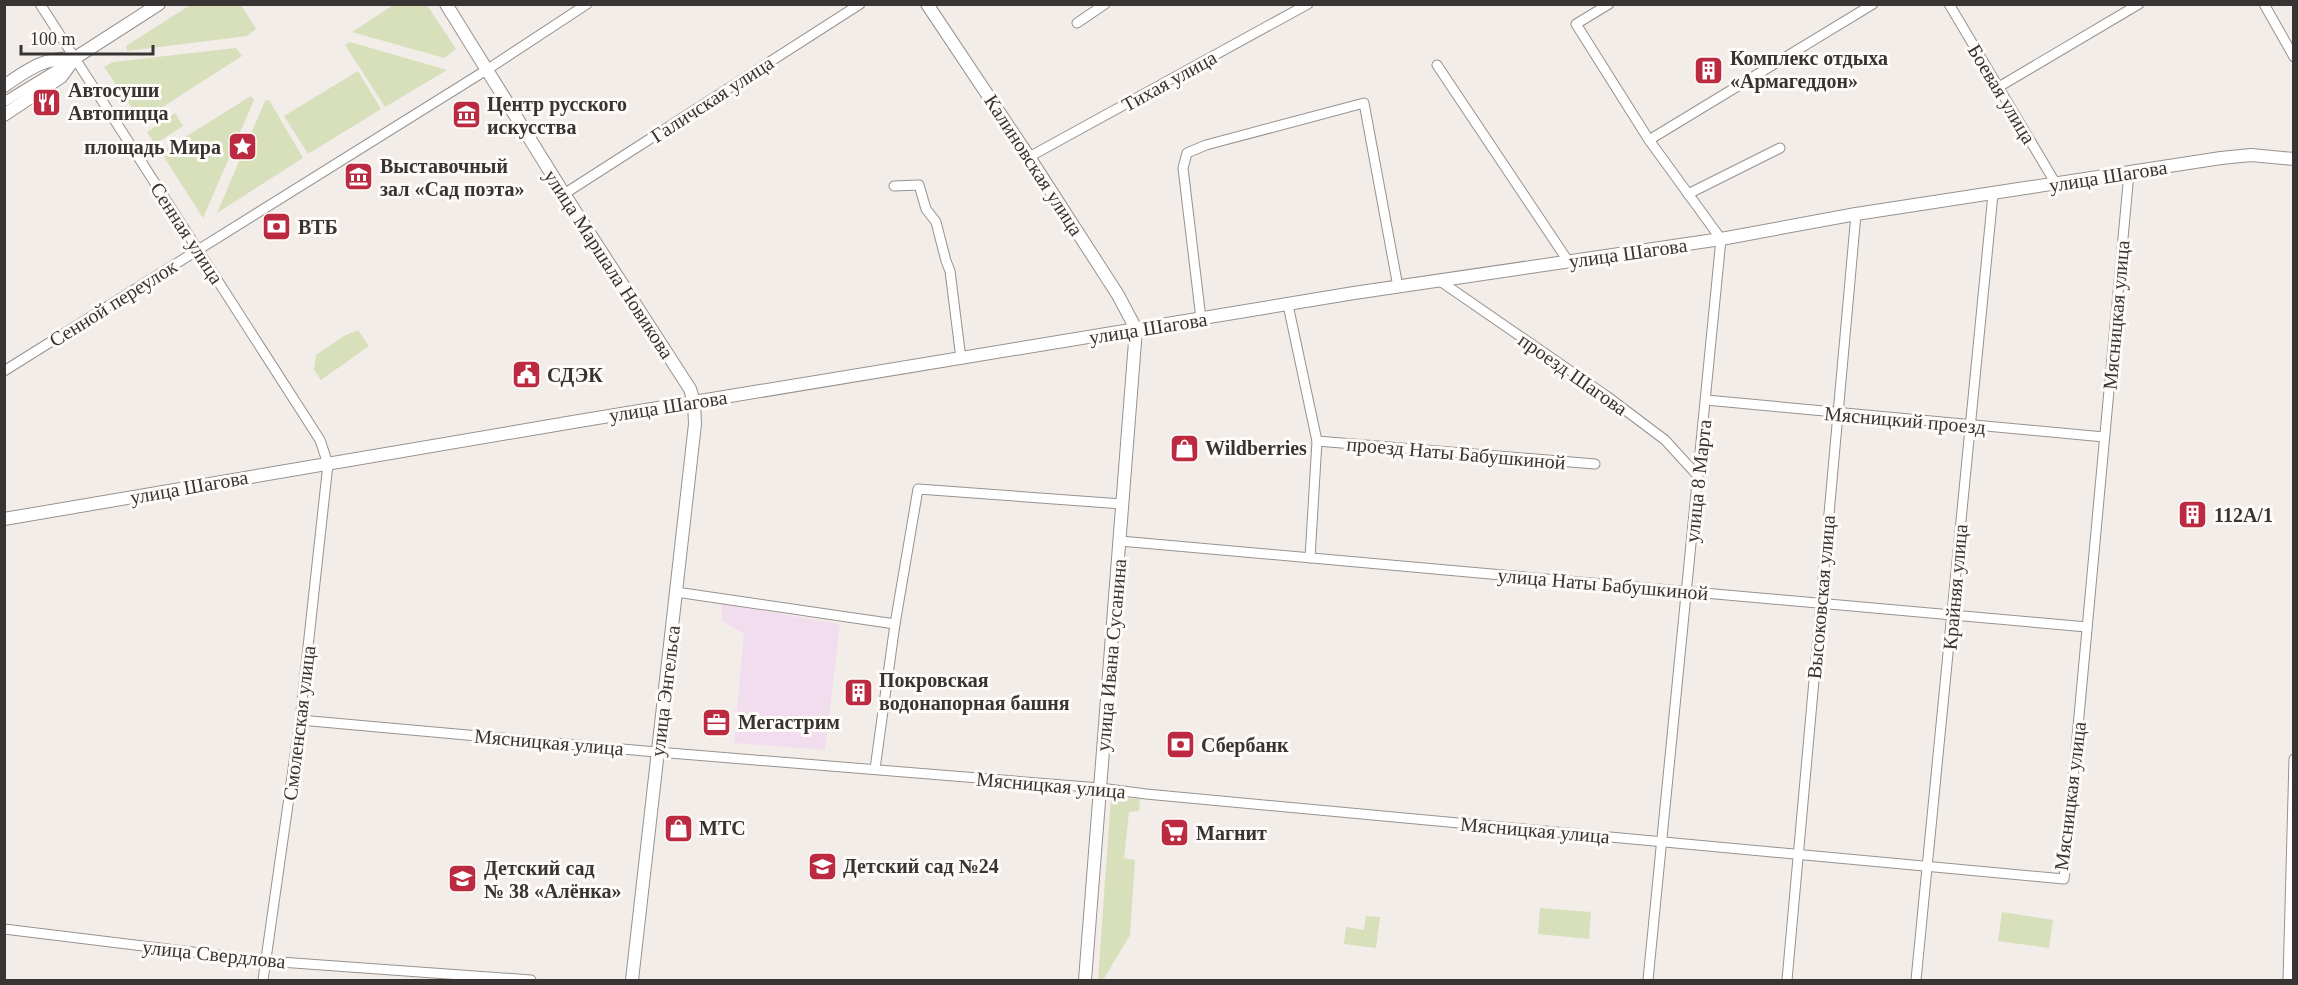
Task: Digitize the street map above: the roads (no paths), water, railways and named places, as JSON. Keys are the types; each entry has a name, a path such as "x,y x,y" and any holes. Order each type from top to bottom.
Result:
{"main road":[{"path":"4,115 61,77 75,58 159,4"},
{"name":"улица Маршала Новикова","path":"446,4 564,194 690,389 694,402"},
{"name":"Калиновская улица","path":"927,4 1118,295 1136,329"},
{"path":"4,86 36,64 54,59 75,58"},
{"name":"улица Шагова","path":"4,519 1136,329 1721,239 1856,214 2251,155 2294,159"},
{"name":"улица Ивана Сусанина","path":"1085,981 1136,329"},
{"name":"улица Энгельса","path":"632,981 695,424 694,402"}],"street":[{"name":"Сенная улица","path":"40,4 320,440 328,464"},
{"name":"Сенной переулок","path":"4,371 488,69 587,4"},
{"name":"Галичская улица","path":"564,194 860,4"},
{"path":"1077,23 1105,4"},
{"name":"Тихая улица","path":"1029,157 1308,4"},
{"path":"1610,4 1576,24 1649,140 1721,239"},
{"path":"1649,140 1873,4"},
{"name":"Боевая улица","path":"1949,4 2056,184"},
{"path":"1997,88 2139,4"},
{"path":"2264,4 2294,57"},
{"path":"4,102 75,58"},
{"path":"1437,65 1568,261"},
{"path":"1201,319 1183,168 1187,153 1206,145 1364,103 1398,287"},
{"path":"1688,194 1780,148"},
{"name":"Мясницкая улица","path":"300,720 1100,788 2064,879 2129,173"},
{"path":"894,186 919,185 926,209 936,222 950,271 961,359"},
{"name":"Крайняя улица","path":"1916,981 1993,194"},
{"name":"Высоковская улица","path":"1786,981 1856,214"},
{"name":"улица 8 Марта","path":"1648,981 1721,239"},
{"name":"проезд Шагова","path":"1440,281 1608,397 1665,440 1698,476"},
{"path":"1288,305 1317,441 1310,558"},
{"name":"Мясницкий проезд","path":"1706,400 2104,437"},
{"name":"проезд Наты Бабушкиной","path":"1317,441 1595,464"},
{"name":"Смоленская улица","path":"262,981 300,720 328,464"},
{"path":"875,769 895,624 918,489 1122,504"},
{"name":"улица Наты Бабушкиной","path":"1120,541 2087,627"},
{"path":"676,592 895,624"},
{"path":"2288,981 2294,759"},
{"name":"улица Свердлова","path":"4,929 266,961 531,981"}],"place":[{"name":"Комплекс отдыха «Армагеддон»","path":"1709,70"},
{"name":"Автосуши Автопицца","path":"47,102"},
{"name":"Центр русского искусства","path":"466,115"},
{"name":"площадь Мира","path":"242,147"},
{"name":"Выставочный зал «Сад поэта»","path":"359,177"},
{"name":"ВТБ","path":"277,227"},
{"name":"СДЭК","path":"526,375"},
{"name":"Wildberries","path":"1184,448"},
{"name":"112А/1","path":"2193,515"},
{"name":"Покровская водонапорная башня","path":"858,692"},
{"name":"Мегастрим","path":"717,722"},
{"name":"Сбербанк","path":"1180,745"},
{"name":"МТС","path":"678,828"},
{"name":"Магнит","path":"1175,833"},
{"name":"Детский сад №24","path":"822,866"},
{"name":"Детский сад № 38 «Алёнка»","path":"463,879"}]}
